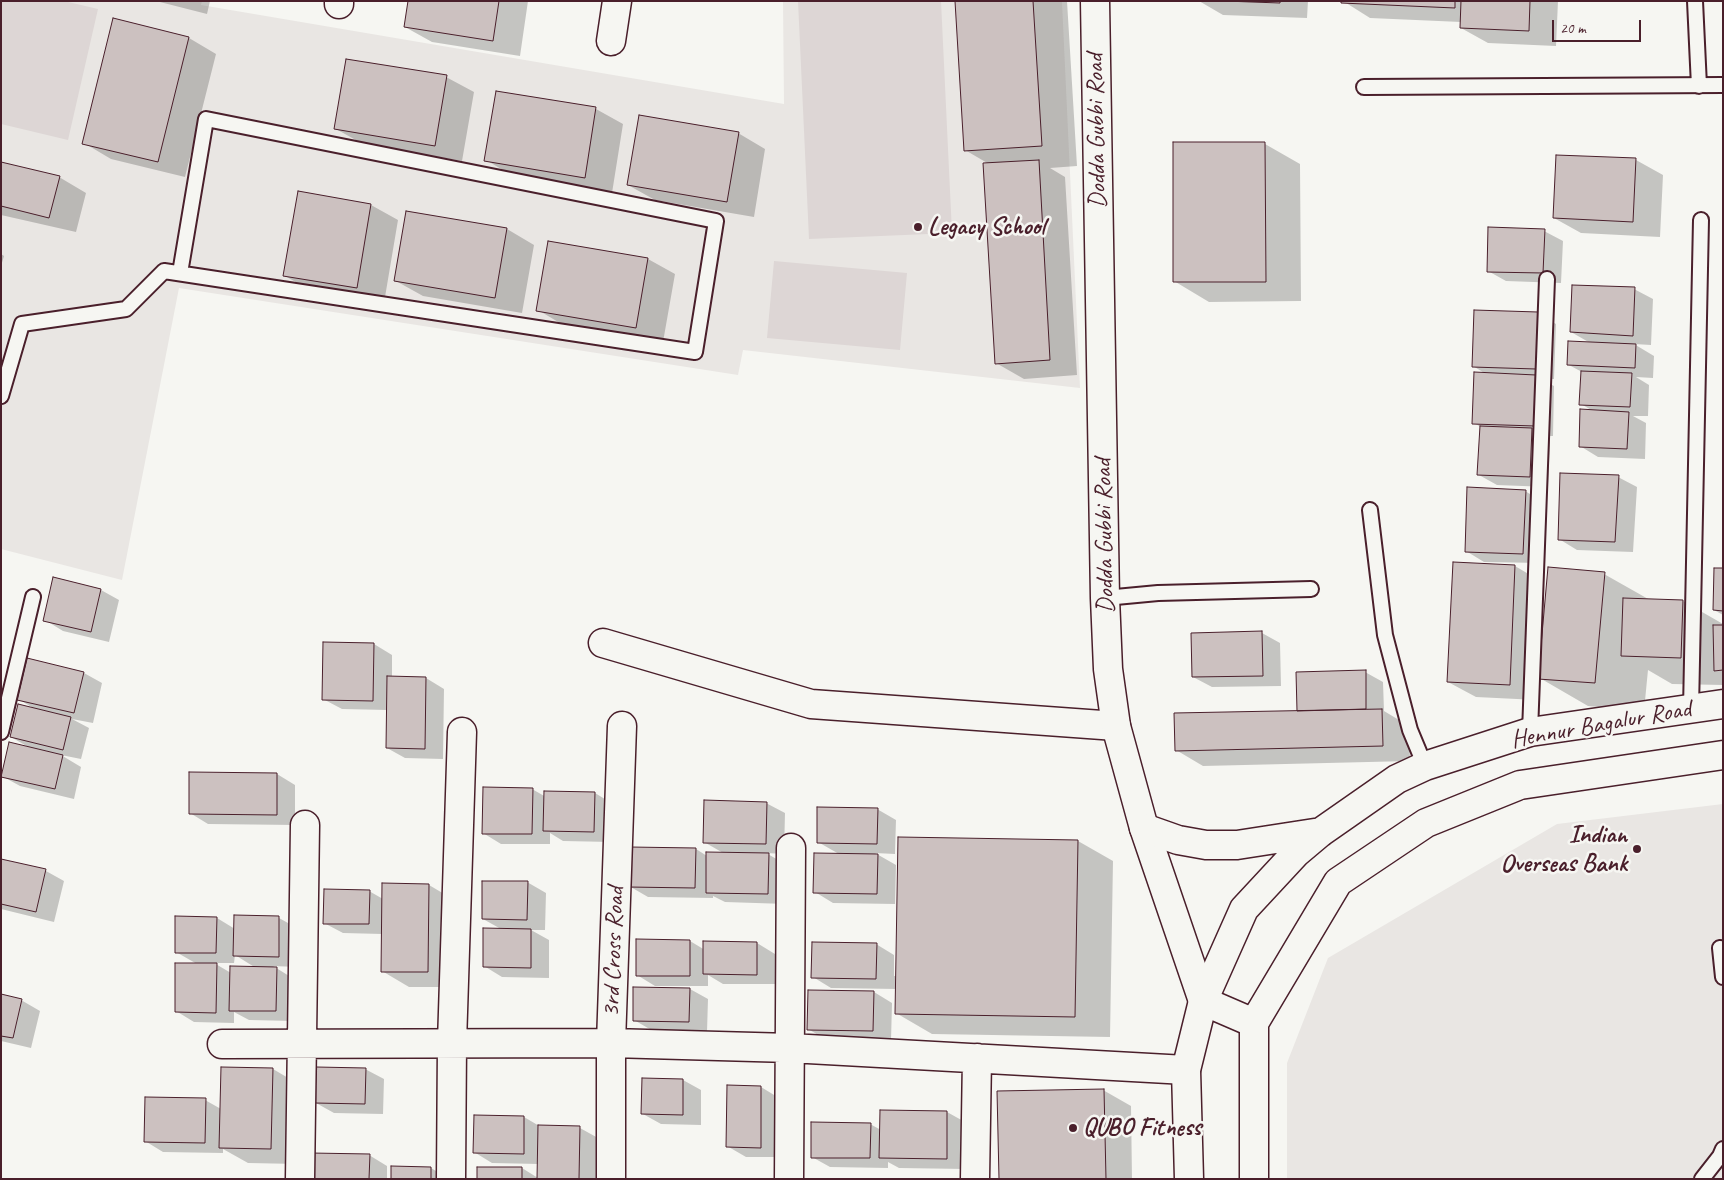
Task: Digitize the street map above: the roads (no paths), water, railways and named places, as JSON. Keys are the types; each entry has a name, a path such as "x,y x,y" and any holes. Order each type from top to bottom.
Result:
{"street":[{"path":"612,41 617,1"},
{"name":"Dodda Gubbi Road","path":"1094,1 1105,598 1108,669 1116,726 1144,828 1203,1001"},
{"path":"603,643 810,704 1116,726"},
{"name":"Hennur Bagalur Road","path":"1189,1179 1186,1070 1203,1001 1244,909 1296,853 1321,832 1397,779 1425,766 1530,732 1723,704"},
{"name":"3rd Cross Road","path":"611,1179 611,1043 622,726"},
{"path":"451,1179 452,1043 462,732"},
{"name":"Hennur Bagalur Road","path":"1254,1024 1338,882 1426,823 1520,785 1723,756"},
{"path":"300,1179 305,825"},
{"path":"1144,828 1178,840 1206,845 1238,844 1321,832"},
{"path":"788,1179 791,848"},
{"path":"1203,1001 1254,1024 1254,1179"},
{"path":"222,1044 611,1043 790,1048 1186,1070"},
{"path":"975,1179 977,1058"}],"lane":[{"path":"1695,1 1699,86"},
{"path":"1364,86 1723,86"},
{"path":"1,396 22,324 126,309 164,271 180,274 695,352 716,221 206,119 180,274"},
{"path":"1691,709 1701,220"},
{"path":"1530,732 1546,279"},
{"path":"1370,510 1385,635 1410,730 1425,766"},
{"path":"1105,598 1158,593 1311,590"},
{"path":"1,732 33,597"},
{"path":"1720,948 1723,977"},
{"path":"1702,1179 1720,1156 1723,1149"}],"place":[{"name":"Legacy School","path":"918,227"},
{"name":"Indian Overseas Bank","path":"1637,849"},
{"name":"QUBO Fitness","path":"1073,1128"}]}
